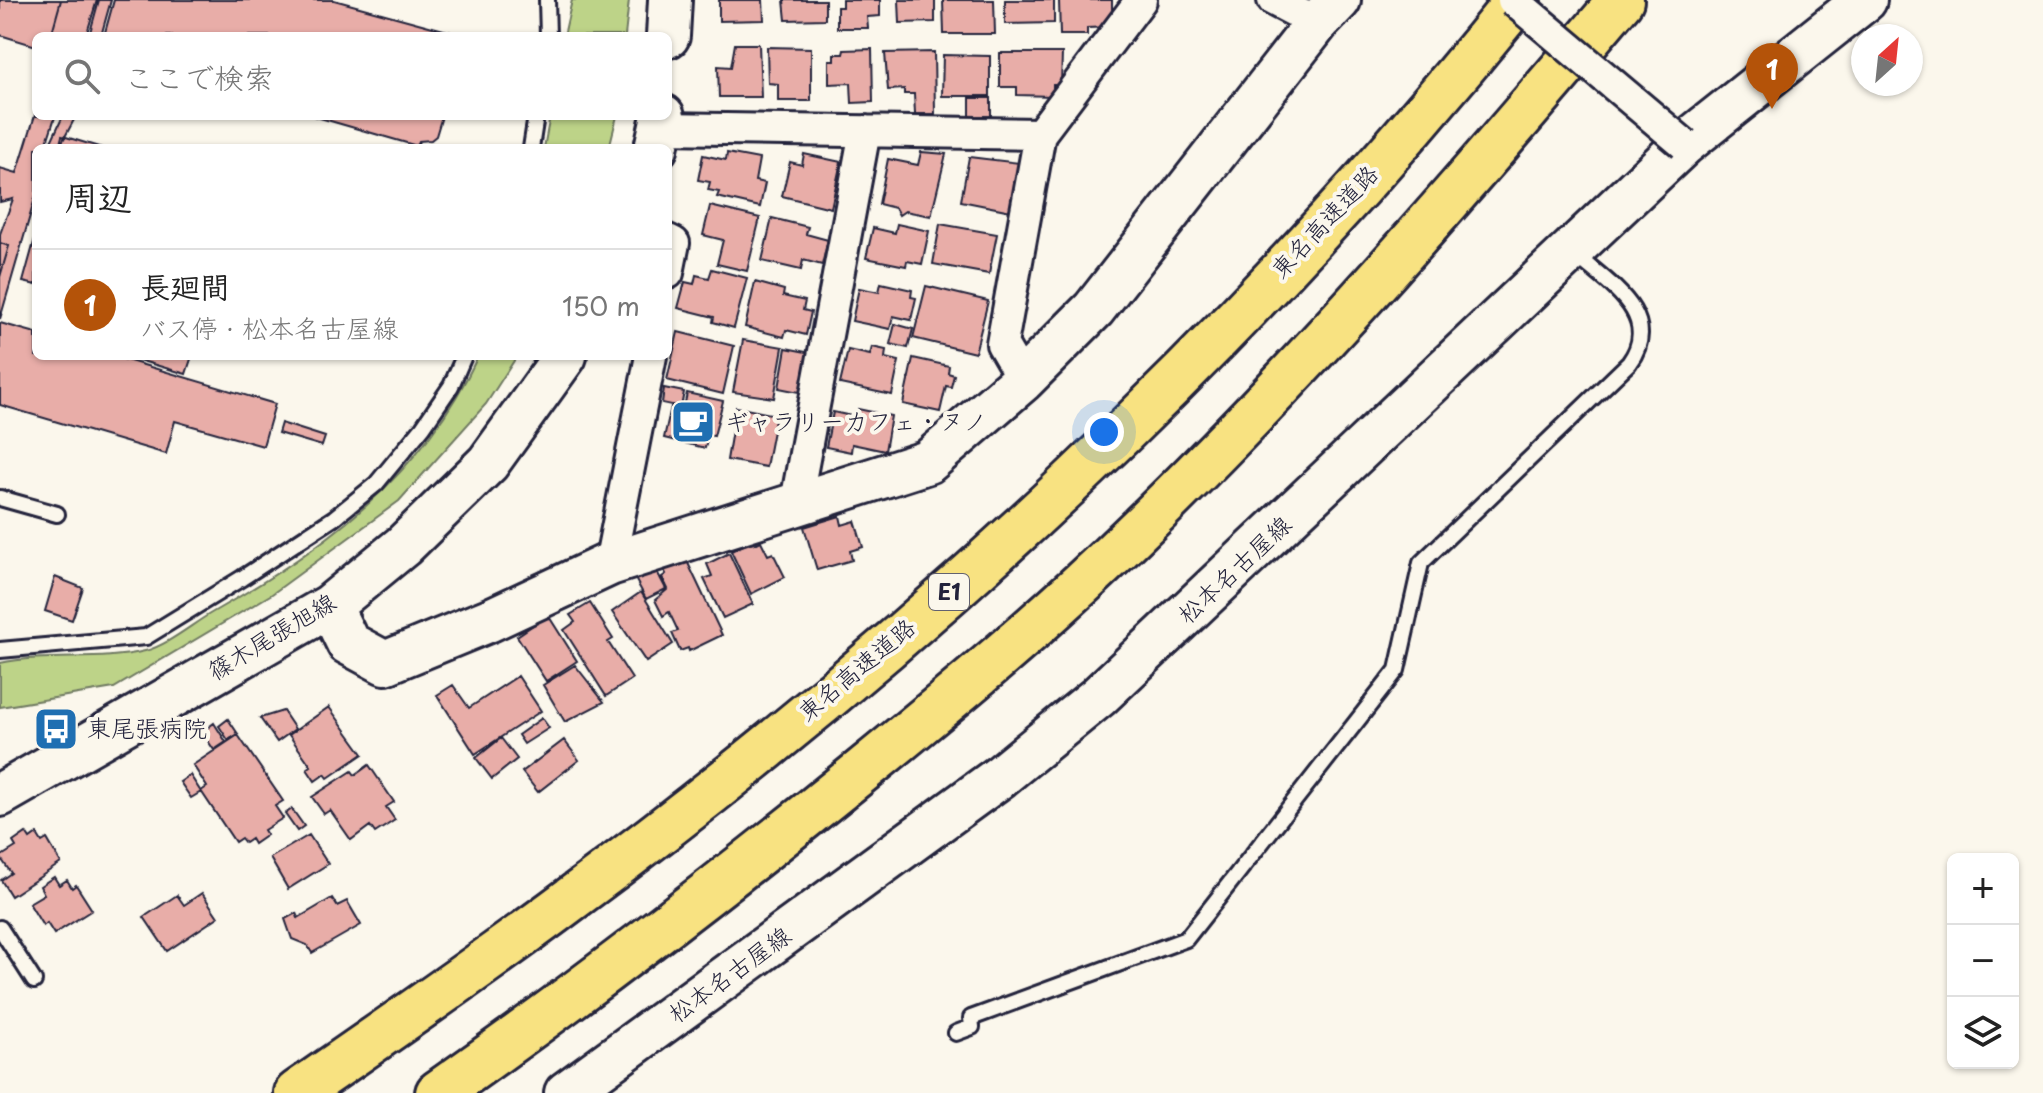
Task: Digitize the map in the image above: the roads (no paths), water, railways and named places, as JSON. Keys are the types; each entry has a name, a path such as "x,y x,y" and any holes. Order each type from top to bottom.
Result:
{"highway":[{"name":"東名高速道路","path":"297,1093 569,902 721,783 944,596 1176,378 1320,231 1515,0"},
{"path":"438,1093 588,988 772,844 958,693 1132,537 1285,384 1456,195 1621,0"}],"main road":[{"path":"668,32 670,0"},
{"name":"松本名古屋線","path":"566,1093 1001,776 1098,697 1684,144 1849,4"},
{"path":"330,606 348,643 385,663 490,620 610,564 928,462 1023,380 1094,309 1328,12"},
{"name":"篠木尾張旭線","path":"0,795 330,606 403,546 488,463 562,360"}],"street":[{"path":"1023,380 1002,344 1040,134 1141,0"},
{"path":"1273,0 1328,12"},
{"path":"1515,0 1684,144"},
{"path":"660,131 1040,134"},
{"path":"796,502 865,131"},
{"path":"610,564 650,360"}],"lane":[{"path":"547,0 548,32"},
{"path":"532,144 535,120"},
{"path":"956,1033 972,1027 971,1018 1186,939 1397,670 1421,563 1629,363 1640,348 1642,333 1629,304 1571,250"},
{"path":"0,650 146,637 242,578 334,518 376,484 430,417 451,386 462,360"},
{"path":"0,498 57,514"},
{"path":"0,928 34,981"}],"place":[{"name":"長廻間","path":"1772,109"},
{"name":"ギャラリーカフェ・ヌノ","path":"693,422"},
{"name":"東尾張病院","path":"56,729"}]}
